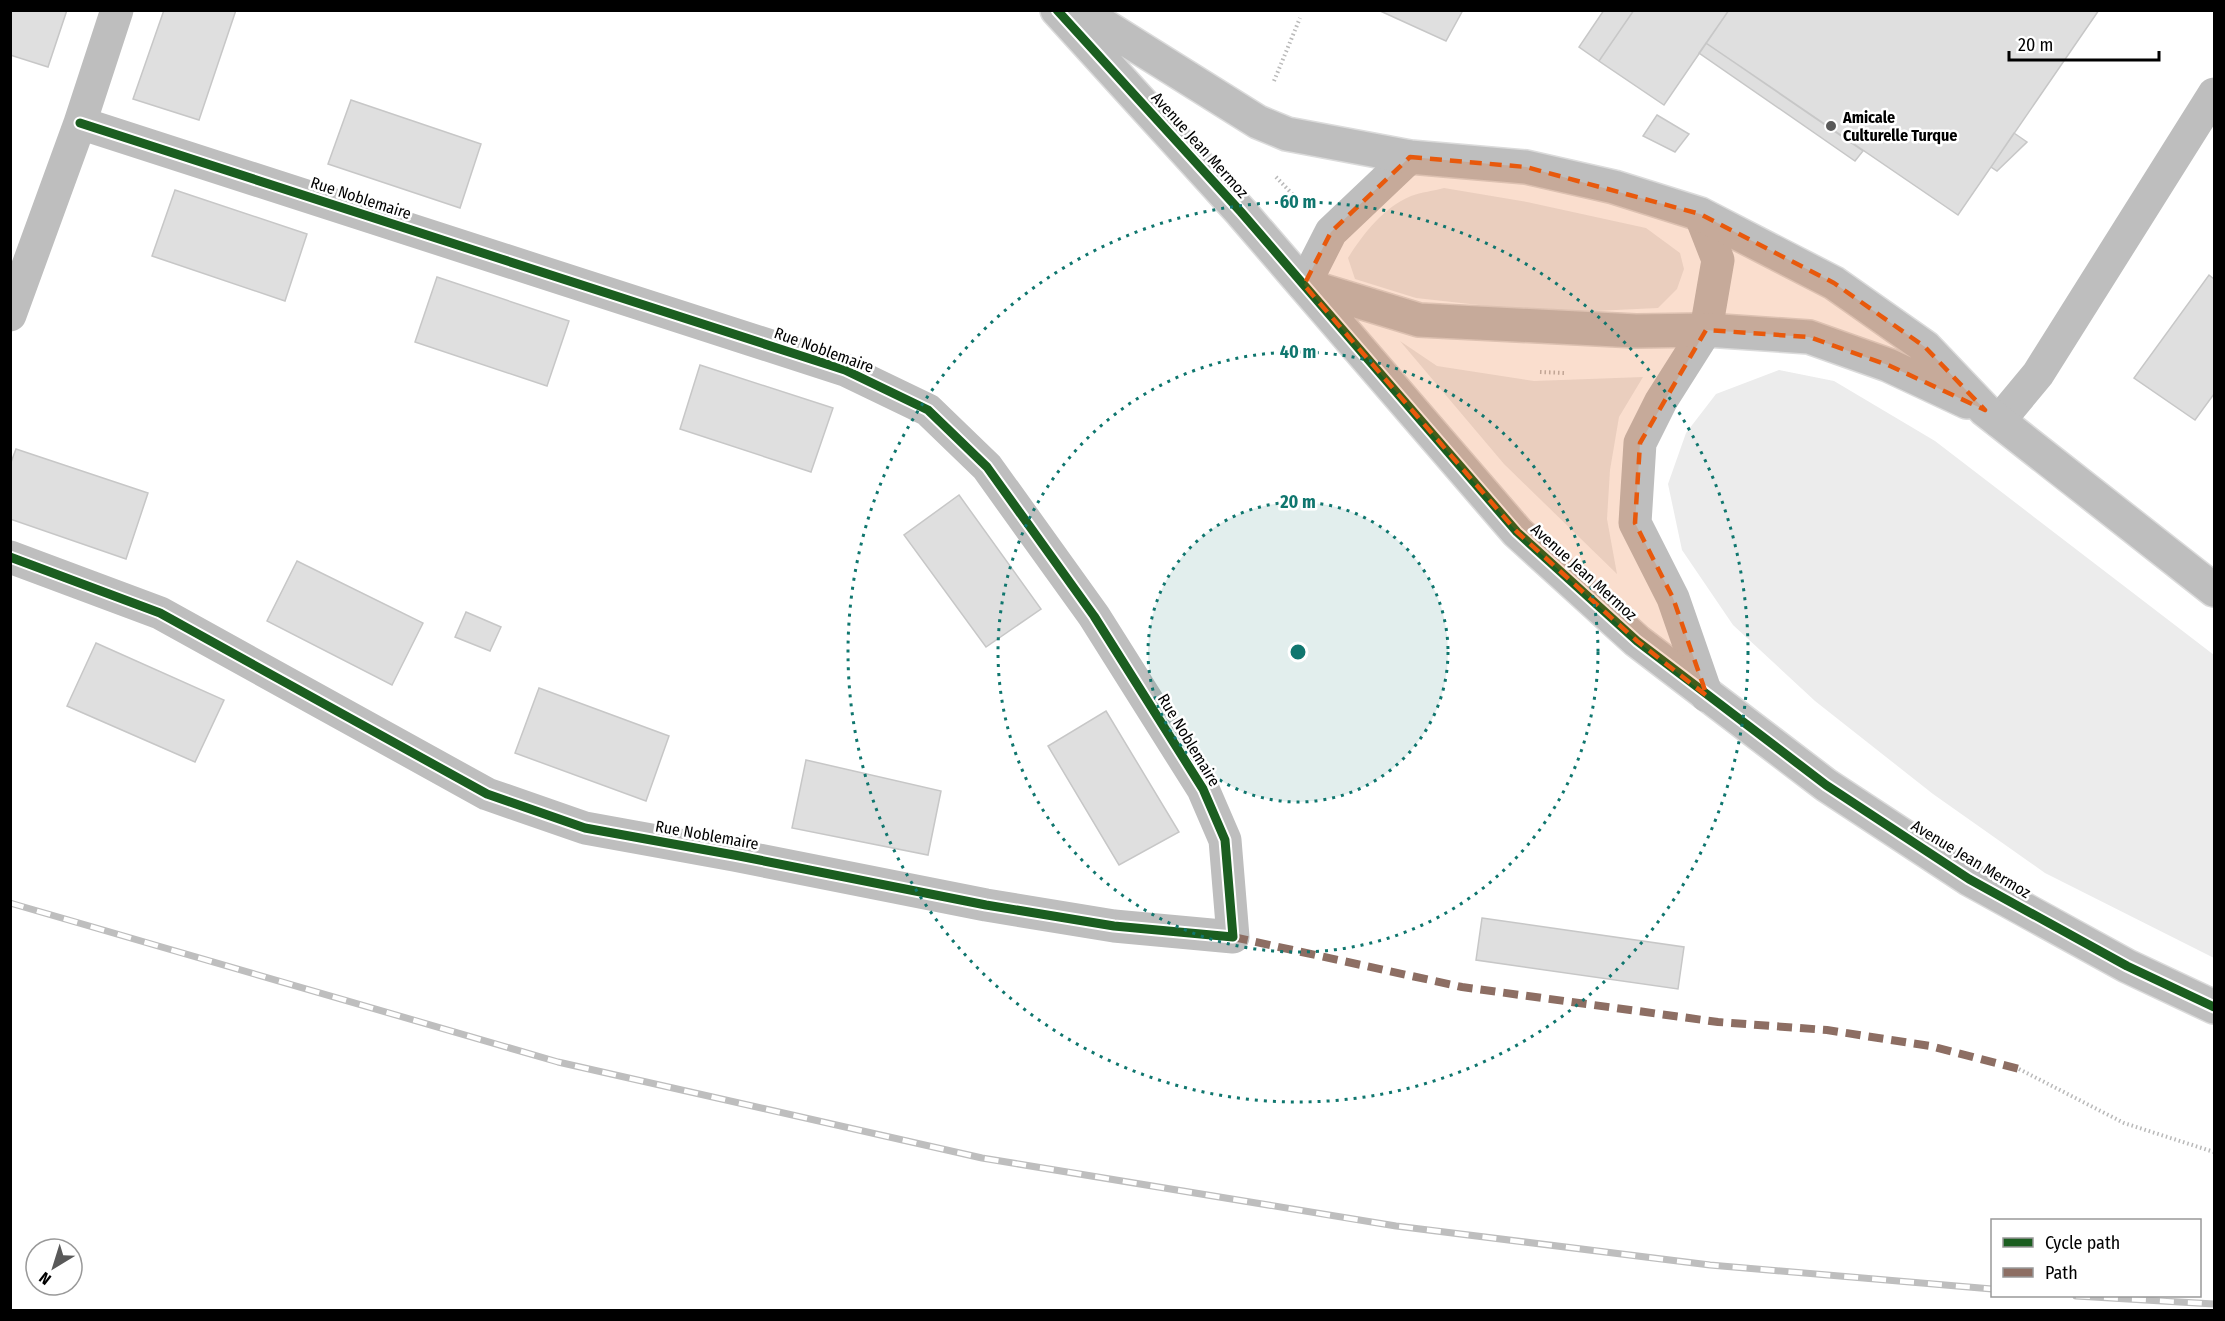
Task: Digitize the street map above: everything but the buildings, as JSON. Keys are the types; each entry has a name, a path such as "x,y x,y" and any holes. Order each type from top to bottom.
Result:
{"street":[{"path":"10,315 80,123 117,10"},
{"name":"Avenue Jean Mermoz","path":"1057,10 1241,212 1517,532 1637,641 1826,785 1968,879 2127,966 2214,1007"},
{"path":"1079,10 1258,122 1287,134 1410,157 1526,167 1614,187 1700,214 1834,283 1925,347 1992,416 2214,590"},
{"path":"1992,416 2038,374 2214,94"},
{"name":"Rue Noblemaire","path":"10,557 160,613 487,794 585,828 998,907 1114,926 1233,937 1225,840 1203,789 1094,616 987,467 928,410 845,370 80,123"},
{"path":"1410,157 1331,232 1304,285 1419,320 1636,331 1706,330 1809,337 1888,365 1992,416"},
{"path":"1700,214 1718,260 1706,330 1661,401 1640,443 1635,524 1673,598 1707,696"}],"path":[{"path":"2019,1069 2124,1123 2214,1152"}],"highlighted area":[{"path":"1410,157 1526,167 1700,214 1834,283 1925,347 1985,410 1888,365 1809,337 1706,330 1640,443 1635,523 1673,598 1707,696 1637,641 1517,532 1304,285 1331,232"}],"shaded area":[{"path":"1444,188 1527,202 1646,228 1680,253 1684,269 1677,289 1658,308 1552,313 1416,298 1355,279 1348,258 1375,222 1401,201"},
{"path":"1400,341 1437,366 1534,381 1643,377 1619,417 1610,470 1607,519 1617,574 1504,464"},
{"path":"1779,370 1834,381 1935,441 2214,655 2214,958 2045,873 1933,794 1815,701 1733,625 1682,550 1668,484 1686,433 1716,394"}],"railway":[{"path":"10,903 558,1062 982,1158 1396,1226 1710,1265 1991,1289"},
{"path":"2093,1297 2214,1304"}],"marked path":[{"path":"1233,937 1462,987 1718,1022 1827,1030 1930,1046 2019,1069"}],"cycle path":[{"path":"1057,10 1241,212 1517,532 1637,641 1826,785 1969,879 2127,966 2214,1007"},
{"path":"10,557 160,613 487,794 585,828 986,905 1114,926 1233,937 1225,840 1203,789 1094,616 987,467 928,410 845,370 80,123"}],"place":[{"name":"Amicale Culturelle Turque","path":"1831,126"}]}
